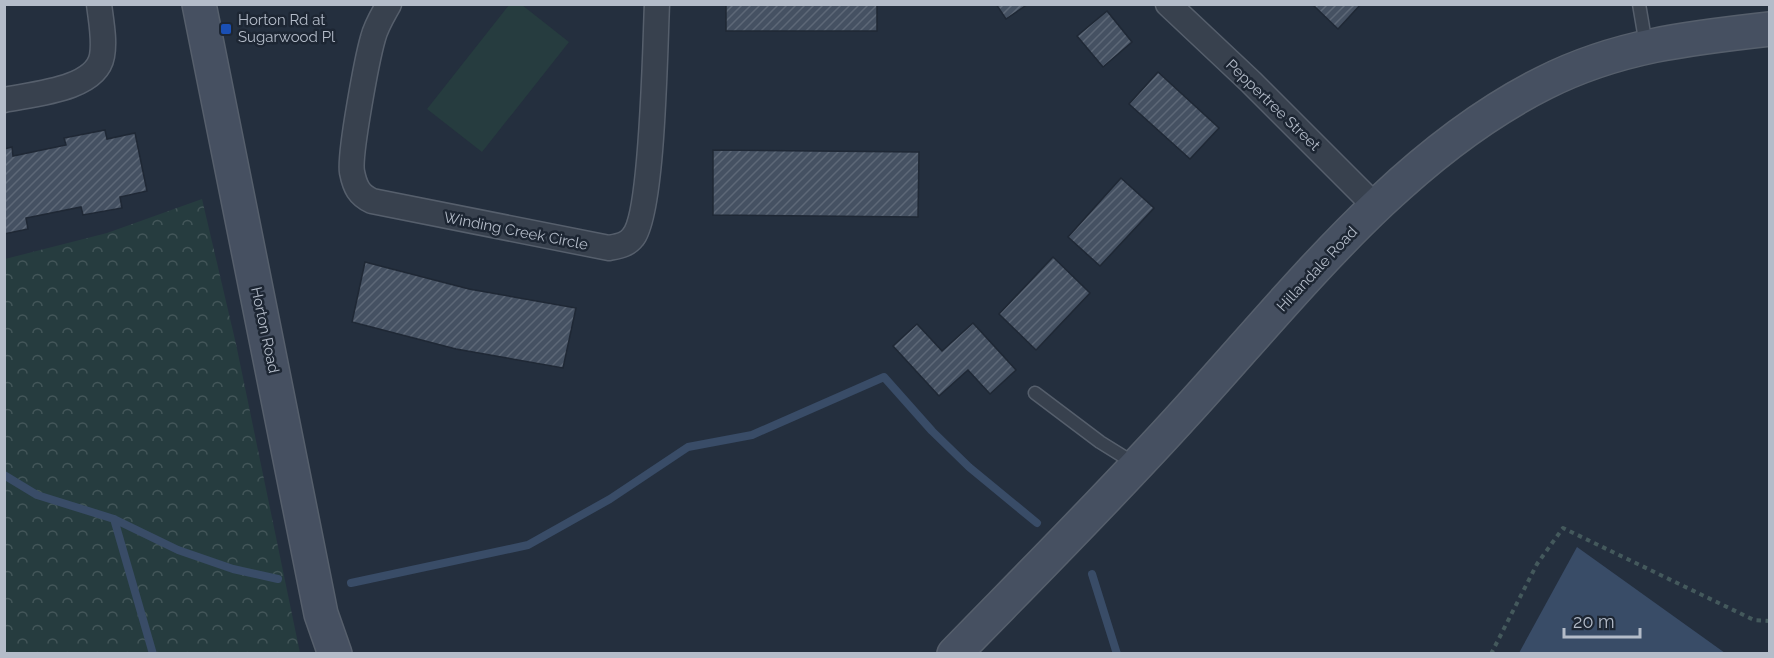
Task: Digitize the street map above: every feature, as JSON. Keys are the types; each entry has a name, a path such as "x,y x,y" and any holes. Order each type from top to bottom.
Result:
{"street":[{"path":"4,100 82,82 98,68 103,55 99,4"},
{"name":"Horton Road","path":"199,4 321,614 335,654"},
{"name":"Winding Creek Circle","path":"389,4 373,38 351,170 357,189 363,197 406,208 609,248 626,245 634,237 641,223 651,135 657,4"},
{"name":"Peppertree Street","path":"1168,4 1251,82 1376,207"},
{"name":"Hillandale Road","path":"954,654 1138,465 1376,207 1428,159 1474,123 1544,83 1616,53 1677,40 1770,29"}],"lane":[{"path":"1639,4 1646,46"},
{"path":"1035,393 1100,442 1138,465"}],"path":[{"path":"1491,654 1537,564 1563,528 1754,620 1770,621"}],"green space":[{"path":"509,5 522,5 569,42 482,152 427,109"},
{"path":"202,199 236,344 300,653 5,653 5,259 107,233"}],"water":[{"path":"1577,547 1725,653 1519,653"}],"building":[{"path":"726,4 877,4 877,31 726,31"},
{"path":"996,4 1028,4 1006,19"},
{"path":"1312,4 1361,4 1338,29"},
{"path":"1107,11 1132,42 1103,67 1077,36"},
{"path":"1158,72 1219,128 1190,159 1129,104"},
{"path":"105,130 107,139 135,133 147,191 120,197 122,208 83,215 81,207 26,218 28,229 4,234 4,149 12,147 13,156 66,145 64,138"},
{"path":"713,150 919,152 918,217 713,215"},
{"path":"1121,178 1154,208 1100,266 1068,237"},
{"path":"1053,257 1090,293 1036,350 999,314"},
{"path":"365,262 469,289 576,308 563,368 456,349 352,322"},
{"path":"973,323 1016,370 990,394 968,370 939,396 893,346 917,324 942,351"}],"waterway":[{"path":"351,583 528,545 610,499 688,447 752,435 884,377 932,431 969,467 1037,523"},
{"path":"4,475 37,495 114,519 178,550 233,569 278,579"},
{"path":"114,519 153,654"},
{"path":"1092,574 1117,654"}],"place":[{"name":"Horton Rd at Sugarwood Pl","path":"226,29"}]}
